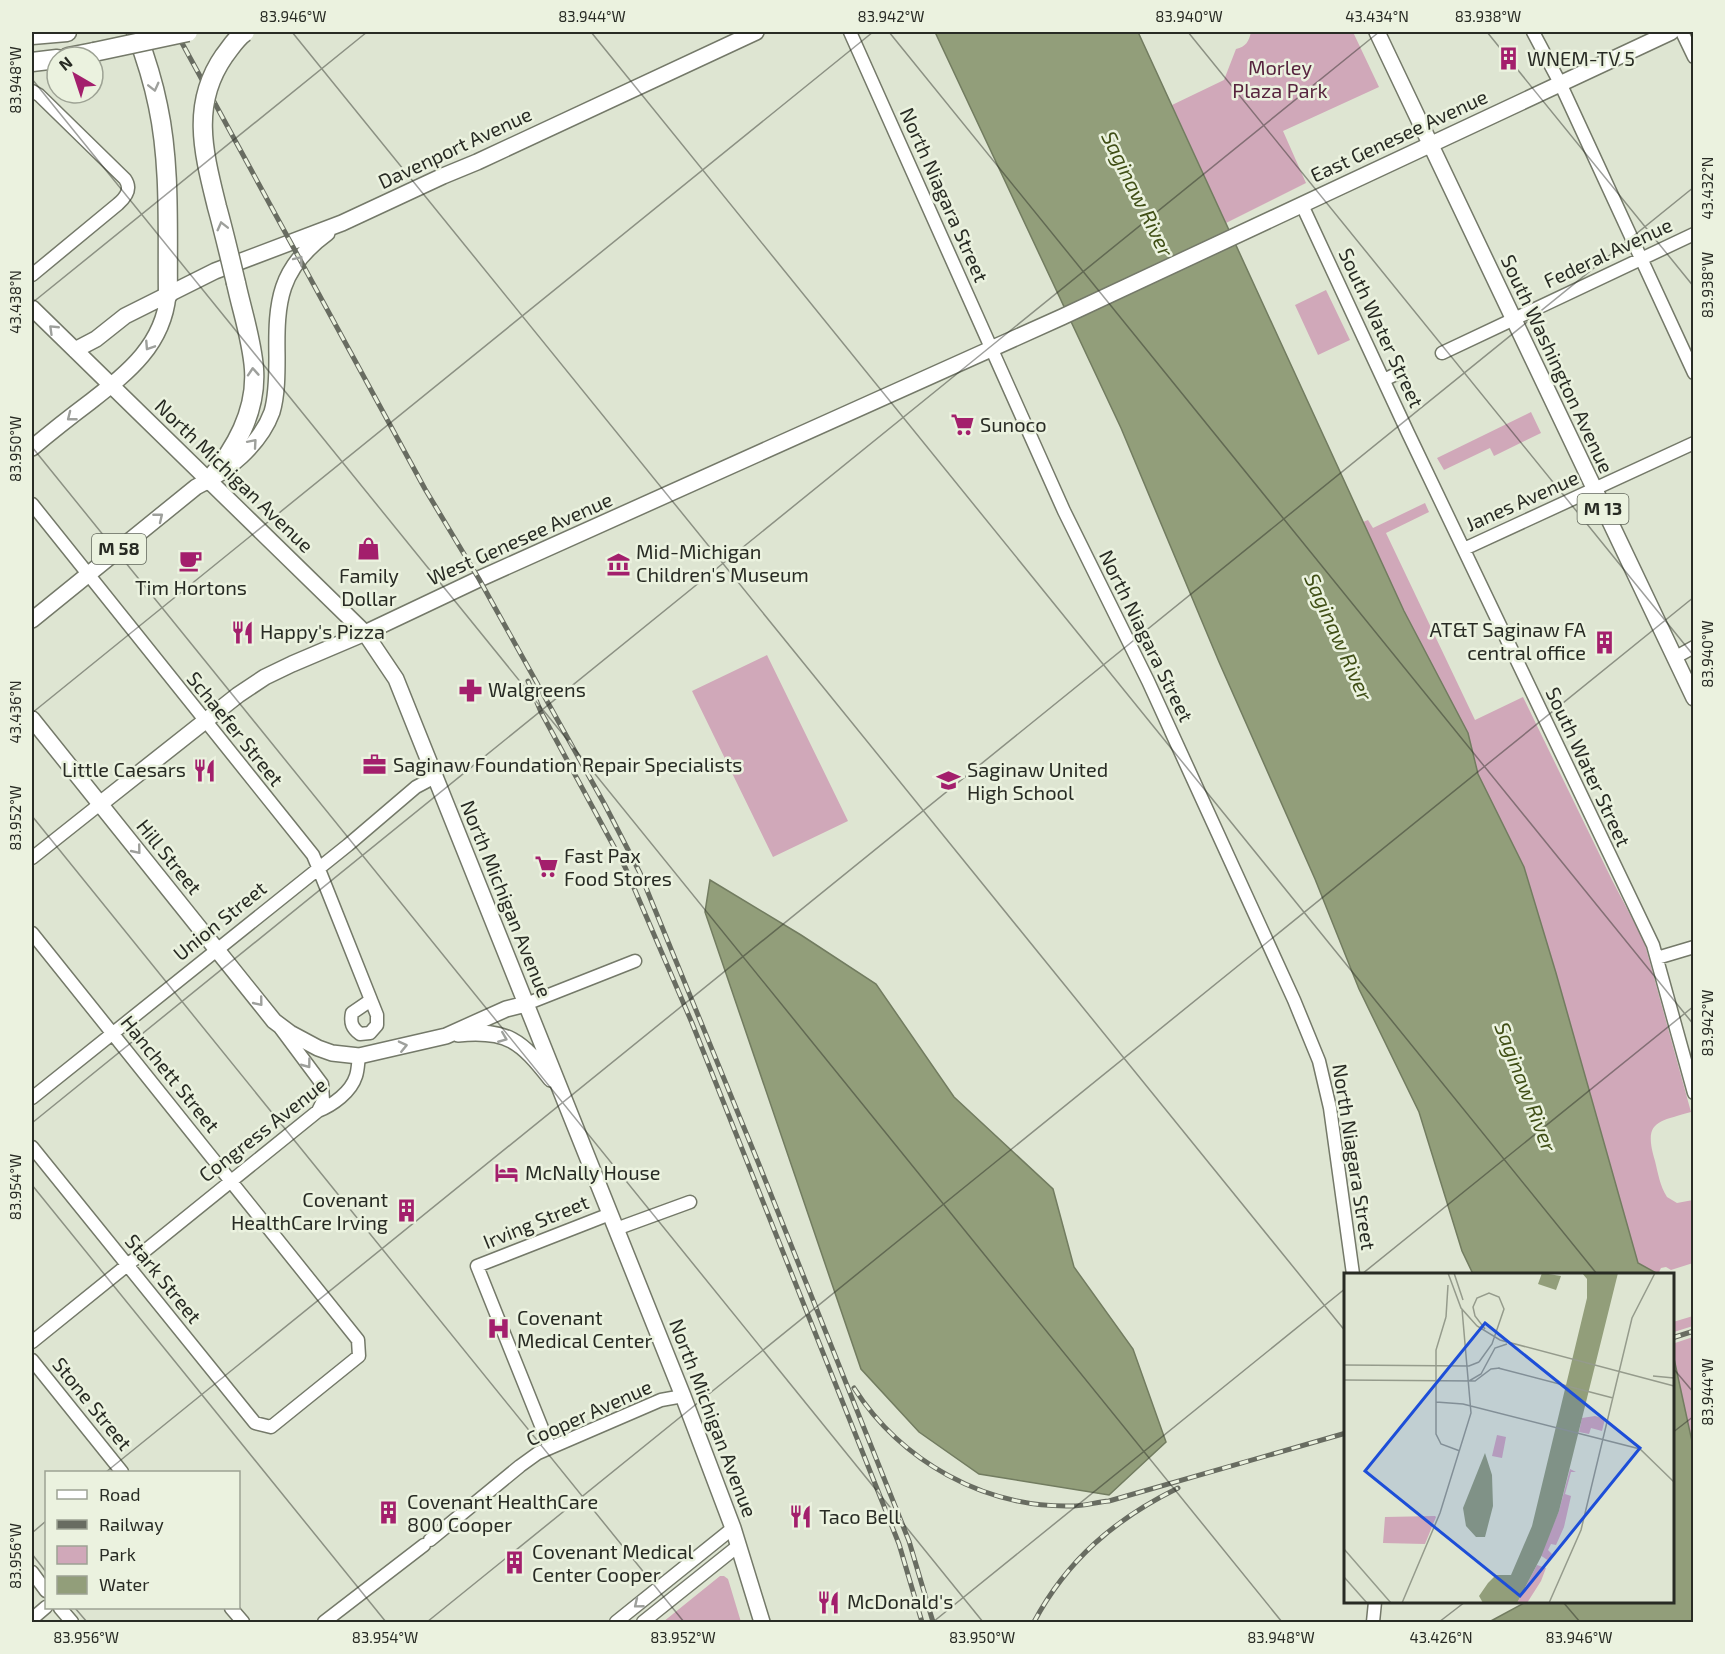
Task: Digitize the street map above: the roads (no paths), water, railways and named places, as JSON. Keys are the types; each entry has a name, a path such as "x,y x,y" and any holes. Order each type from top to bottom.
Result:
{"highway":[{"path":"32,36 68,32"},
{"path":"136,32 148,64 159,108 165,159 168,295"},
{"path":"105,50 188,32"},
{"path":"208,481 227,458 240,435 249,412 254,385 254,367 236,283 205,160 202,137 208,89 218,66 239,36 245,32"}],"main road":[{"name":"Davenport Avenue","path":"75,350 87,345 125,316 215,271 342,223 756,32"},
{"name":"M 13","path":"1377,32 1430,144"},
{"name":"East Genesee Avenue","path":"1062,317 1671,32"},
{"name":"South Washington Avenue","path":"1430,144 1694,698"},
{"path":"208,481 248,450 262,433 272,410 277,371 279,300 287,278 313,244 342,223"},
{"path":"32,448 141,358 152,342 166,312 168,295"},
{"name":"North Michigan Avenue","path":"32,308 365,633 396,679 683,1396 733,1528 762,1623"},
{"name":"West Genesee Avenue","path":"100,804 265,677 1062,317"},
{"name":"M 58","path":"32,620 196,487 208,481"},
{"name":"Hill Street","path":"32,719 274,1021 290,1033 318,1048 332,1053 359,1056"},
{"path":"446,1036 506,1009 526,1004"},
{"path":"359,1056 446,1036 476,1033 501,1035 529,1051 561,1093"}],"street":[{"name":"North Niagara Street","path":"850,32 1064,511 1145,676 1285,979 1320,1061 1330,1108 1353,1273"},
{"path":"1533,32 1560,83 1694,373"},
{"path":"1682,32 1694,57"},
{"path":"32,91 39,95 125,179 129,189 126,197 32,275"},
{"name":"South Water Street","path":"1302,205 1653,945 1694,1093"},
{"name":"Federal Avenue","path":"1442,353 1694,234"},
{"path":"1384,380 1398,373"},
{"name":"Janes Avenue","path":"1464,549 1694,443"},
{"name":"Schaefer Street","path":"32,504 87,576 313,855 371,1000"},
{"path":"1674,658 1694,647"},
{"name":"Union Street","path":"32,1098 348,845 416,787 435,777"},
{"name":"West Genesee Avenue","path":"32,858 100,804"},
{"name":"Hanchett Street","path":"32,933 358,1340 359,1356 271,1427"},
{"path":"1657,958 1694,946"},
{"path":"526,1004 635,961"},
{"name":"Hill Street","path":"274,1021 322,1084 323,1101 318,1111"},
{"name":"Congress Avenue","path":"32,1342 318,1111 347,1092 356,1078 359,1056"},
{"name":"Stark Street","path":"32,1147 255,1423 271,1427"},
{"name":"Irving Street","path":"616,1229 690,1202"},
{"name":"Irving Street","path":"550,1448 477,1266 610,1214"},
{"name":"Stone Street","path":"32,1360 120,1471"},
{"name":"Cooper Avenue","path":"324,1623 427,1543 520,1466 550,1448 661,1400 683,1396"},
{"path":"616,1623 733,1528"},
{"path":"643,1623 738,1546"},
{"path":"32,1572 45,1590"},
{"path":"1373,1623 1375,1603"},
{"path":"32,1619 45,1608"},
{"path":"61,1609 72,1623"},
{"path":"232,1609 243,1623"}],"water":[{"name":"Saginaw River","path":"935,32 1138,32 1404,611 1468,733 1478,774 1524,867 1638,1263 1656,1273 1473,1273 1462,1251 1419,1112 1359,989 1315,879 1219,662 1121,428"},
{"path":"710,880 876,984 954,1097 1053,1189 1074,1267 1133,1349 1166,1442 1109,1495 979,1474 919,1432 861,1369 705,912"},
{"path":"1674,1359 1693,1446 1693,1622 1489,1622 1524,1603 1674,1603"}],"railway":[{"path":"176,32 425,489 479,579 605,805 640,873 909,1541 933,1622"},
{"path":"528,681 541,712 625,867 692,1023 899,1544 922,1622"},
{"path":"1674,1337 1694,1331"},
{"path":"854,1388 873,1414 896,1438 920,1458 977,1489 1007,1499 1039,1504 1077,1506 1109,1501 1344,1434"},
{"path":"1034,1622 1062,1579 1095,1543 1134,1513 1178,1488"}],"place":[{"name":"WNEM-TV 5","path":"1509,59"},
{"name":"Sunoco","path":"962,425"},
{"name":"Family Dollar","path":"369,548"},
{"name":"Tim Hortons","path":"191,560"},
{"name":"Mid-Michigan Children's Museum","path":"618,564"},
{"name":"Happy's Pizza","path":"242,632"},
{"name":"AT&T Saginaw FA central office","path":"1604,642"},
{"name":"Walgreens","path":"470,690"},
{"name":"Saginaw Foundation Repair Specialists","path":"375,765"},
{"name":"Little Caesars","path":"204,770"},
{"name":"Saginaw United High School","path":"949,781"},
{"name":"Fast Pax Food Stores","path":"546,867"},
{"name":"McNally House","path":"507,1173"},
{"name":"Covenant HealthCare Irving","path":"406,1211"},
{"name":"Covenant Medical Center","path":"499,1329"},
{"name":"Covenant HealthCare 800 Cooper","path":"389,1513"},
{"name":"Taco Bell","path":"801,1517"},
{"name":"Covenant Medical Center Cooper","path":"514,1563"},
{"name":"McDonald's","path":"829,1602"}],"park label":[{"name":"Morley Plaza Park","path":"1280,80"}]}
